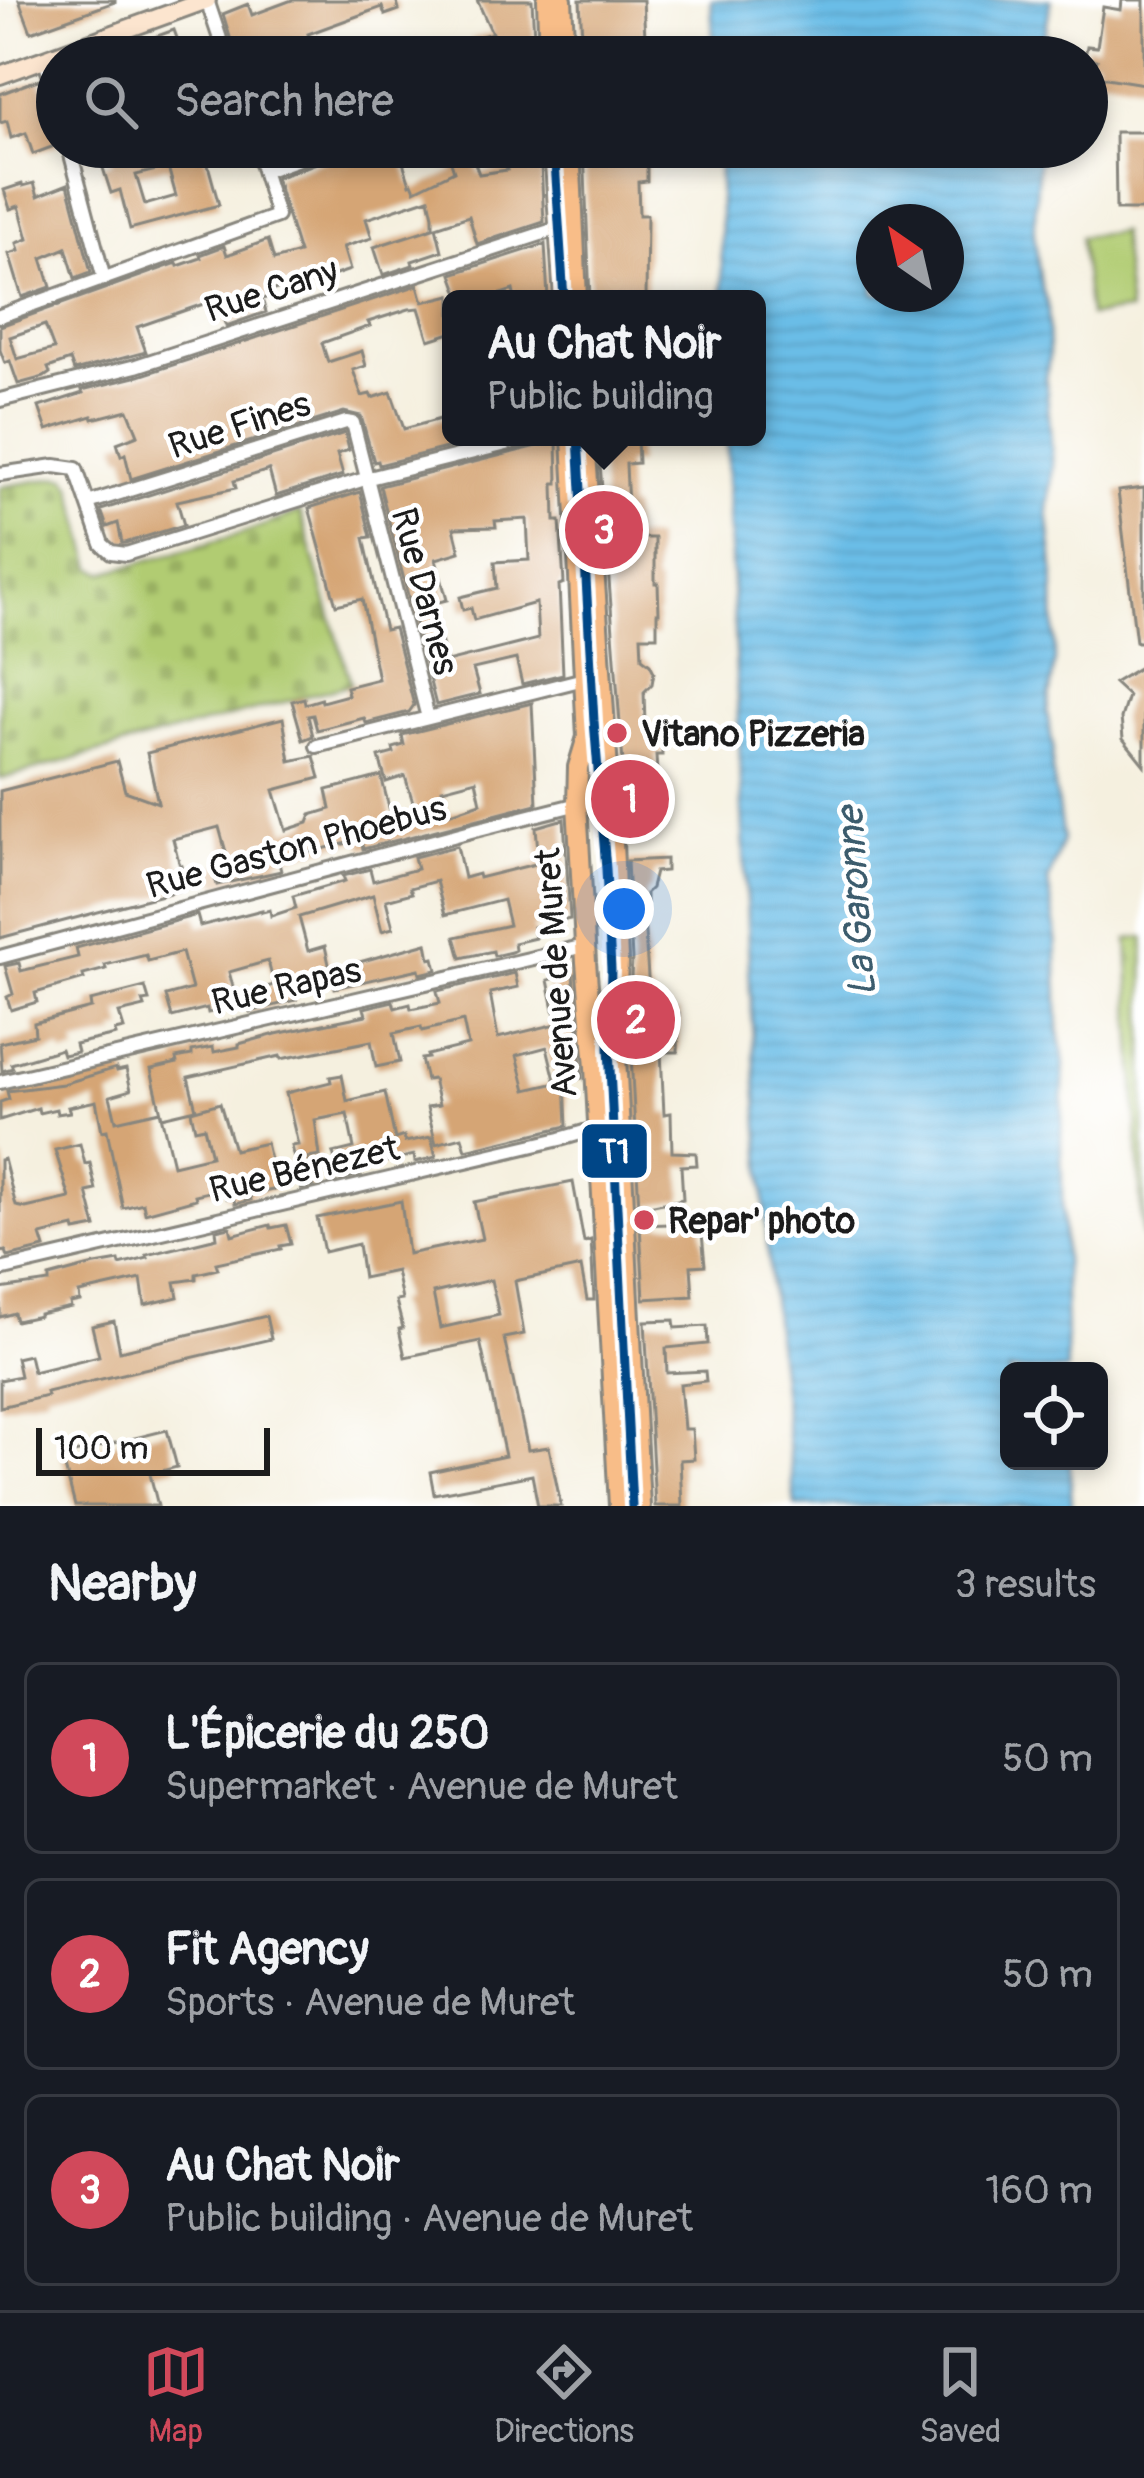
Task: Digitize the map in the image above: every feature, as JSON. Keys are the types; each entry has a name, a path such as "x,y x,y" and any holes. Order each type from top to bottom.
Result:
{"main road":[{"path":"547,0 548,36"},
{"path":"562,0 564,36"},
{"path":"555,168 563,290"},
{"path":"571,168 578,290"},
{"name":"Avenue de Muret","path":"572,446 587,737 578,767 577,804 619,1506"},
{"name":"Avenue de Muret","path":"586,446 618,960 615,1038 640,1506"}],"street":[{"path":"108,36 207,0 219,36"},
{"path":"0,75 36,62"},
{"path":"75,168 104,279"},
{"path":"0,316 277,216 263,168"},
{"path":"264,171 272,168"},
{"name":"Rue Cany","path":"0,400 136,366 559,228"},
{"name":"Rue Fines","path":"88,503 346,422 353,423 365,479"},
{"path":"0,474 66,466 76,469 102,544 111,552 126,554 365,479 498,446"},
{"name":"Rue Darnes","path":"365,479 428,718"},
{"path":"317,746 584,679"},
{"name":"Rue Gaston Phoebus","path":"0,957 577,804 609,800"},
{"name":"Rue Rapas","path":"0,1082 585,946"},
{"name":"Rue Bénezet","path":"0,1270 620,1126"}],"green space":[{"path":"1120,232 1129,311 1089,316 1080,237"},
{"path":"67,478 72,486 93,568 104,573 300,512 351,684 0,779 0,487"},
{"path":"1144,937 1144,1238 1128,939"}],"water":[{"path":"711,0 1051,0 1045,36 713,36"},
{"name":"La Garonne","path":"719,168 1038,168 1034,233 1048,306 1046,380 1053,466 1048,510 1055,661 1047,713 1063,839 1048,882 1056,929 1064,1062 1061,1142 1067,1362 1000,1362 1000,1470 1070,1470 1072,1506 795,1506 770,1282 751,1011 727,446 766,446 766,290 723,290"}],"building":[{"path":"19,0 115,0 115,2 31,32"},
{"path":"292,0 396,0 399,10 385,15 382,7 309,36 230,36 223,14 248,4 252,15"},
{"path":"477,0 532,0 534,36 482,36 492,33"},
{"path":"580,0 643,0 645,36 582,36"},
{"path":"1122,0 1144,0 1144,84 1108,78 1108,36 1099,36 1103,7 1121,10"},
{"path":"36,80 36,153 26,133 11,138 7,121 0,123 0,94"},
{"path":"1115,132 1144,132 1144,210 1116,210"},
{"path":"103,168 164,168 136,175 145,205 176,196 168,168 209,168 219,205 130,229 120,190 111,193"},
{"path":"303,168 405,168 415,190 453,168 477,168 479,174 541,168 544,222 477,244 469,216 433,228 429,198 366,219 372,238 343,247 350,270 271,291 273,296 262,299 266,312 226,326 212,301 137,327 146,352 74,371 70,360 48,368 50,373 44,377 18,384 10,361 5,363 0,350 0,326 224,246 227,255 268,240 274,260 299,253 276,178","holes":["45,325 54,349 17,359 10,337"]},
{"path":"585,168 647,168 647,181 638,182 639,215 647,215 646,290 590,290"},
{"path":"34,183 38,196 68,184 91,272 75,278 66,248 42,258 51,287 22,297 9,254 19,251 17,243 28,239 19,206 10,209 4,190"},
{"path":"436,227 442,251 383,275 374,247"},
{"path":"545,244 548,290 458,290 452,274"},
{"path":"418,285 423,302 442,297 442,336 429,340 419,308 368,322 370,326 322,343 328,362 362,351 366,366 353,370 362,396 391,392 404,429 442,418 442,446 454,446 379,465 374,462 361,416 344,412 131,479 117,443 138,435 128,410 47,430 39,407"},
{"path":"345,433 349,450 337,454 343,475 276,496 269,470 234,481 236,488 177,501 184,525 125,543 118,523 107,527 101,510"},
{"path":"537,446 557,446 558,483 554,483 564,583 559,585 563,674 522,684 516,659 473,669 480,694 436,705 380,486","holes":["527,519 529,560 495,562 497,588 460,597 463,610 471,608 474,620 536,603 538,639 447,662 431,604 447,600 436,559 460,552 454,528 496,527 495,521"]},
{"path":"599,446 637,446 638,463 626,464 628,508 632,508 634,538 655,538 657,636 641,636 642,658 654,672 644,692 645,725 661,724 662,755 656,755 660,826 628,828"},
{"path":"1144,488 1144,642 1136,642 1118,491"},
{"path":"360,492 371,537 364,538 385,630 394,628 414,705 409,712 317,730 313,715 308,716 313,736 303,740 292,701 322,702 348,695 346,687 378,679 362,599 336,605 309,508"},
{"path":"1144,665 1144,765 1123,739 1121,718 1128,696 1114,683"},
{"path":"532,703 537,804 363,849 361,840 278,859 281,871 217,885 212,867 229,863 219,827 173,839 185,889 0,938 0,791 117,761 125,791 158,803 147,753 283,718 290,761 314,756 320,778 274,790 286,830 331,809 327,790 381,776 392,819 416,812 405,776 386,782 379,757 404,745 402,735","holes":["476,780 481,803 448,814 442,789"]},
{"path":"564,819 570,919 533,927 535,938 514,943 511,952 461,958 455,937 509,925 503,900 445,915 436,881 386,900 393,928 382,931 373,895 299,917 308,951 325,946 330,969 290,980 296,1000 250,1012 245,993 274,985 268,961 229,972 238,1006 172,1017 166,996 192,989 182,952 105,965 106,969 83,975 84,979 35,993 37,1002 11,1010 7,997 13,994 5,966 19,963 21,971 78,957 76,948 197,915 200,926 262,910 270,910 271,916 296,908 293,896 345,881 343,876 370,869 373,881 417,869 414,857 457,846 464,878 539,863 536,827"},
{"path":"666,859 666,871 655,872 643,904 649,991 653,1014 679,1013 678,1052 661,1052 664,1114 671,1113 672,1152 696,1153 697,1165 681,1166 683,1199 639,1208 627,861"},
{"path":"427,943 437,970 420,974 419,969 335,988 331,970"},
{"path":"515,973 518,987 490,993 498,1038 557,1024 548,980 573,974 582,1078 565,1082 567,1126 466,1150 462,1137 436,1144 427,1107 439,1105 433,1079 426,1080 421,1059 468,1045 463,1021 394,1033 400,1062 376,1067 371,1041 188,1077 196,1109 162,1117 151,1069 177,1063 176,1058 192,1055 192,1051 239,1047 366,1015 364,1008 393,1001 395,1008 410,1004 411,1009 440,1003 437,991","holes":["547,1047 556,1083 526,1090 517,1055"]},
{"path":"145,987 149,1000 143,1001 145,1007 119,1013 124,1029 115,1031 116,1035 75,1044 77,1052 63,1055 61,1049 2,1071 0,1043 35,1035 34,1023 91,1008 90,1001"},
{"path":"126,1069 131,1090 110,1096 116,1121 160,1111 173,1165 211,1156 204,1127 195,1129 191,1111 220,1103 234,1150 266,1143 277,1189 235,1204 233,1196 227,1198 225,1188 145,1213 143,1203 123,1208 96,1101 68,1107 70,1112 39,1113 38,1108 0,1120 0,1102 9,1099 7,1091 63,1084"},
{"path":"342,1075 347,1101 385,1092 395,1139 431,1137 436,1157 415,1162 414,1155 359,1168 360,1175 340,1180 333,1153 354,1148 347,1114 315,1120 320,1156 308,1158 314,1186 301,1189 291,1146 298,1145 286,1093"},
{"path":"80,1144 96,1190 87,1192 96,1227 41,1235 45,1248 8,1257 6,1251 0,1252 0,1160 4,1159 16,1206 26,1208 70,1198 55,1150"},
{"path":"573,1182 584,1242 591,1240 594,1300 587,1300 581,1267 515,1281 524,1334 504,1338 528,1450 549,1447 561,1506 538,1506 532,1475 434,1494 430,1472 505,1456 480,1341 405,1357 396,1271 363,1278 358,1244 324,1252 317,1218 401,1201 408,1254 482,1239 474,1202","holes":["491,1280 499,1315 440,1328 433,1293"]},
{"path":"701,1223 705,1265 691,1266 693,1296 644,1299 640,1225"},
{"path":"286,1225 291,1244 216,1263 218,1269 175,1282 178,1297 145,1305 141,1279 79,1293 80,1301 70,1303 71,1307 39,1316 16,1321 14,1313 0,1317 0,1289 49,1282 49,1277 90,1266 148,1258 217,1238 216,1230 230,1227 232,1235"},
{"path":"266,1316 271,1339 0,1407 0,1380 20,1376 16,1358 29,1355 33,1372 99,1356 92,1326 114,1321 120,1351"},
{"path":"674,1320 675,1328 707,1326 708,1344 666,1348 667,1373 705,1371 706,1381 680,1384 684,1429 692,1429 694,1459 680,1460 682,1506 655,1506 645,1321"},
{"path":"167,1430 177,1467 150,1474 158,1506 75,1506 62,1456"}],"transit line":[{"name":"T1","path":"555,168 563,290"},
{"name":"T1","path":"579,446 606,869 609,1048 632,1506"}],"place":[{"name":"Au Chat Noir","path":"604,530"},
{"name":"Vitano Pizzeria","path":"617,733"},
{"name":"L'Épicerie du 250","path":"630,799"},
{"name":"Fit Agency","path":"636,1020"},
{"name":"Repar' photo","path":"644,1220"}]}
